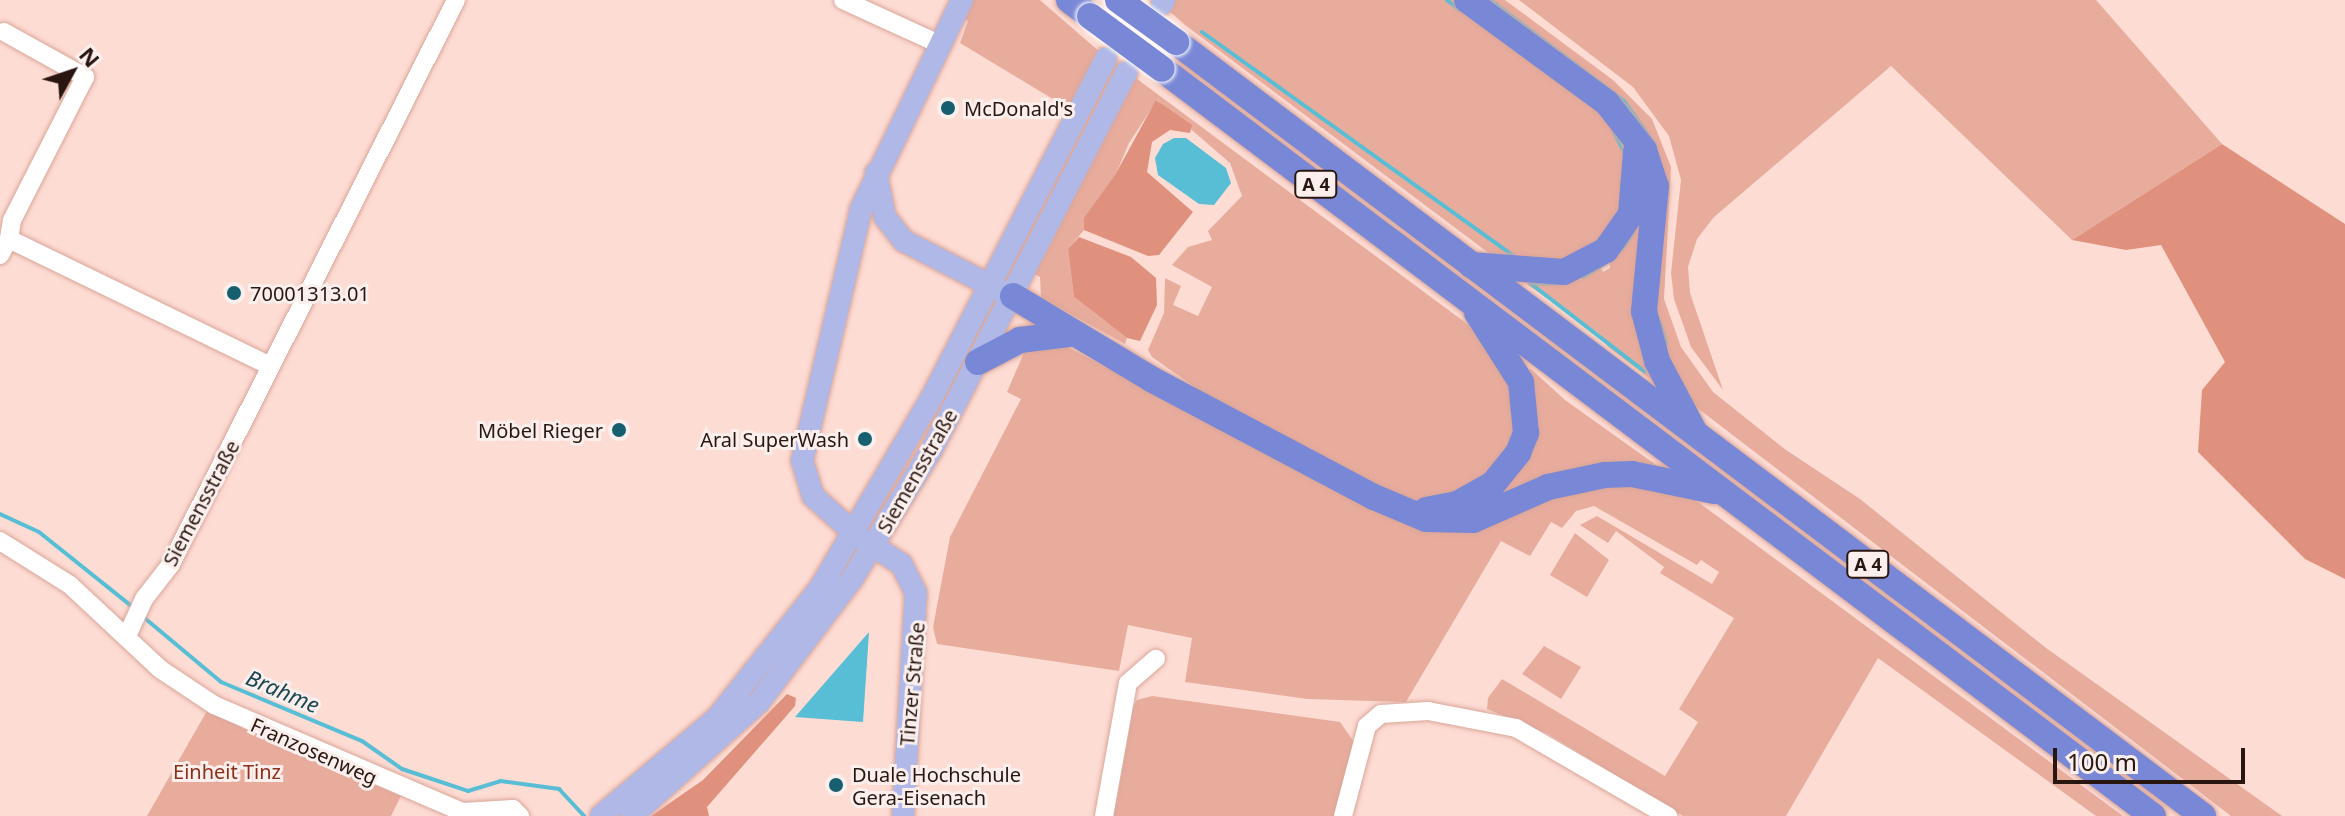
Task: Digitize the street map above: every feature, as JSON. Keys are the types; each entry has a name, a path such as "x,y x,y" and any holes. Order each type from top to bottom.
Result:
{"highway":[{"name":"A 4","path":"1069,0 2153,816"},
{"name":"A 4","path":"1118,0 2203,816"},
{"path":"1467,0 1607,103 1634,137 1656,186 1643,284 1649,337 1697,436"},
{"path":"1467,265 1540,274 1564,272 1606,250 1621,234 1634,203 1634,137"},
{"path":"1411,512 1457,504 1493,484 1518,453 1526,433 1521,382 1469,299"},
{"path":"1009,304 1058,334 1374,497 1438,521 1473,520 1548,487 1605,475 1632,474 1725,494"},
{"path":"978,362 1058,334"}],"main road":[{"name":"Siemensstraße","path":"864,540 813,496 803,472 825,351 852,242 876,173 962,0"},
{"name":"Siemensstraße","path":"632,816 759,702 864,540 989,285 1106,58"},
{"name":"Siemensstraße","path":"604,814 677,754 744,688 864,540 889,521 1009,304 1127,72"},
{"path":"876,173 885,217 916,249 989,285 1009,304"},
{"path":"852,242 885,217"},
{"name":"Tinzer Straße","path":"889,521 901,564 914,585 918,612 903,816"},
{"path":"864,540 901,564"}],"street":[{"name":"Siemensstraße","path":"128,631 144,599 171,564 456,0"},
{"path":"843,0 939,44"},
{"path":"4,32 85,77 12,220 5,247 271,366"},
{"name":"Franzosenweg","path":"0,541 70,585 128,631 160,669 207,701 264,730 463,812 517,812"},
{"path":"1104,816 1128,683 1156,659"},
{"path":"1343,816 1367,726 1381,714 1428,711 1516,728 1668,816"}],"green space":[{"path":"968,0 1040,0 1101,53 1071,110 960,43 968,21 960,16"},
{"path":"1172,0 1455,0 1580,91 1627,146 1621,222 1571,264 1490,254 1185,25 1167,9"},
{"path":"1480,0 1505,0 1613,80 1652,119 1671,167 1664,299 1681,347 1713,392 1786,450 1860,499 2046,648 2282,816 2231,816 1696,407 1656,341 1658,166"},
{"path":"1519,0 2096,0 2222,144 2072,240 1891,66 1714,217 1697,239 1688,267 1690,293 1723,390 1691,347 1674,299 1671,273 1681,180 1669,136 1633,87"},
{"path":"1133,76 1478,332 1505,365 1520,420 1501,467 1431,503 1396,498 1223,407 1152,357 1148,350 1164,313 1165,278 1181,286 1173,305 1198,316 1212,287 1172,265 1188,247 1212,240 1208,231 1242,196 1230,163 1157,100 1129,143 1115,176 1085,218 1084,230 1068,249 1074,297 1127,338 1125,344 1041,298 1040,277 1033,273"},
{"path":"1640,209 1658,385 1608,347 1597,332 1519,279 1598,263 1603,272 1610,268 1610,254"},
{"path":"1060,343 1390,516 1521,508 1613,479 1694,499 2123,816 2096,816 1878,658 1786,816 1683,816 1548,734 1487,709 1488,698 1502,679 1665,776 1698,722 1679,709 1734,618 1660,573 1664,567 1616,531 1608,543 1580,525 1597,516 1712,584 1719,572 1701,560 1697,565 1594,506 1576,511 1562,528 1551,522 1530,556 1501,541 1406,702 1307,699 1185,682 1192,638 1128,625 1119,671 937,644 933,627 950,537 1021,399 1007,392 1026,348"},
{"path":"1531,369 1565,400 1659,467 1458,509 1509,477 1525,371"},
{"path":"1575,533 1609,560 1587,597 1550,575"},
{"path":"1544,646 1581,667 1561,699 1522,674"},
{"path":"1152,696 1340,722 1354,742 1334,816 1114,816 1133,708 1137,700"},
{"name":"Einheit Tinz","path":"208,709 257,736 401,796 391,816 147,816"}],"shaded area":[{"path":"1156,100 1192,125 1190,133 1170,130 1152,142 1147,172 1193,212 1159,255 1148,256 1084,230 1084,218 1115,175"},
{"path":"2222,144 2345,224 2345,579 2305,559 2198,452 2202,390 2225,362 2161,245 2126,250 2072,240"},
{"path":"1079,237 1131,257 1156,278 1157,305 1140,341 1127,338 1074,297 1068,249"},
{"path":"787,694 796,698 795,706 707,807 709,816 651,816 703,780"}],"water":[{"path":"1174,138 1186,138 1226,168 1231,183 1214,205 1199,204 1158,175 1155,158 1163,144"},
{"path":"869,632 863,722 795,717"}],"waterway":[{"path":"1447,0 1460,10"},
{"path":"1490,0 1624,101 1655,145"},
{"path":"1202,32 1515,257"},
{"path":"1614,132 1624,152"},
{"path":"1622,249 1633,233"},
{"path":"1583,277 1603,265"},
{"path":"1530,283 1555,284"},
{"path":"1530,283 1645,372"},
{"path":"1660,323 1666,344"},
{"name":"Brahme","path":"0,514 39,532 135,609"},
{"name":"Brahme","path":"141,615 221,682 362,741 402,769 468,791 500,781 559,789 584,816"}],"place":[{"name":"McDonald's","path":"948,108"},
{"name":"70001313.01","path":"234,293"},
{"name":"Möbel Rieger","path":"619,430"},
{"name":"Aral SuperWash","path":"865,439"},
{"name":"Duale Hochschule Gera-Eisenach","path":"836,785"}]}
